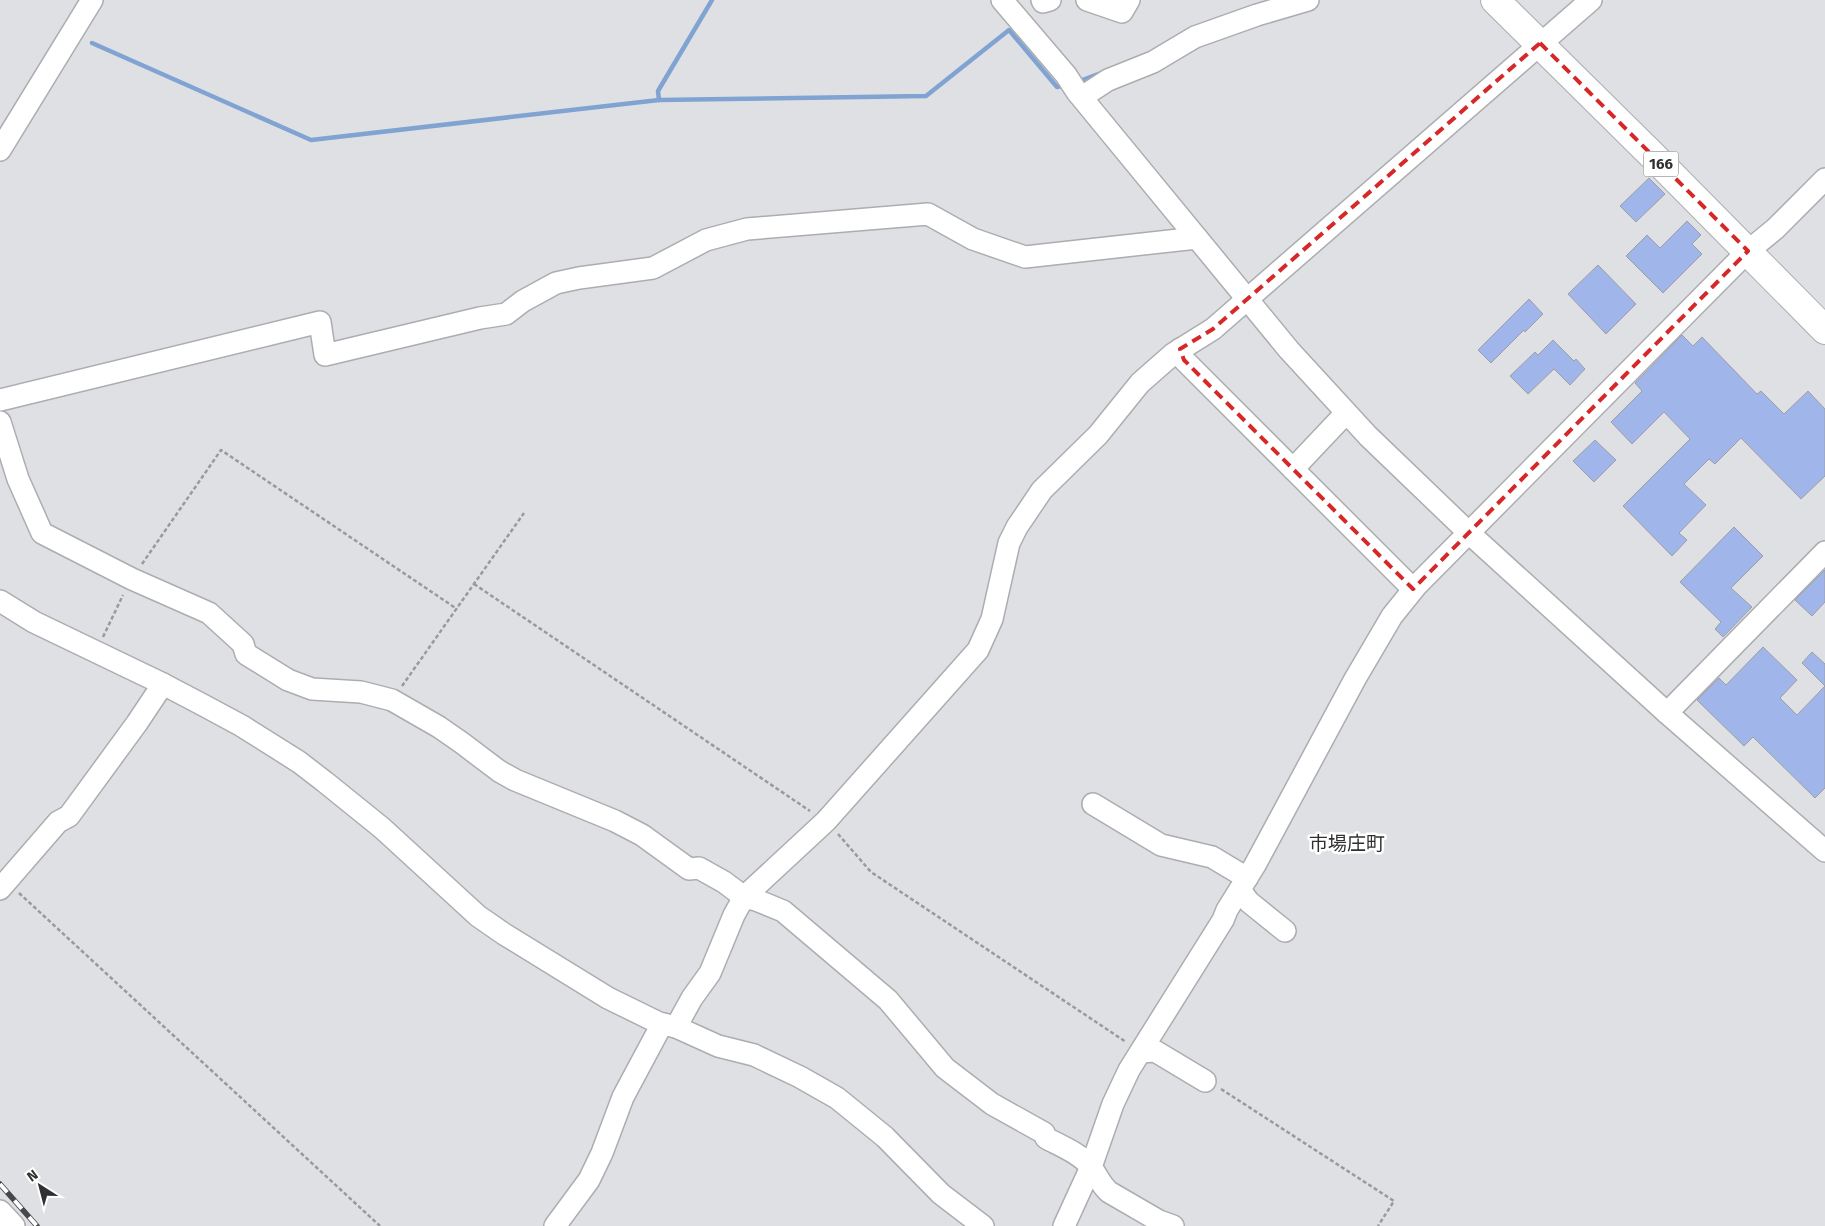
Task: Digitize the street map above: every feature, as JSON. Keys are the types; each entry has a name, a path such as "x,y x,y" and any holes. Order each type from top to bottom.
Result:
{"highway":[{"name":"166","path":"1494,0 1540,43 1825,330"}],"street":[{"path":"0,150 92,0"},
{"path":"1002,0 1289,350 1346,413 1468,533 1667,713 1825,851"},
{"path":"1042,0 1043,2 1050,0"},
{"path":"1087,0 1122,12 1129,0"},
{"path":"1075,88 1108,80 1153,62 1195,37 1257,15 1308,0"},
{"path":"554,1226 589,1180 602,1153 622,1096 669,1026 710,973 734,914 744,897 829,825 978,650 992,619 1009,543 1016,527 1042,490 1098,435 1140,383 1173,354 1214,328 1591,0"},
{"path":"1064,1226 1092,1167 1113,1104 1129,1070 1223,920 1354,679 1392,616 1413,590 1468,533 1748,251 1775,229 1825,179"},
{"path":"0,400 320,322 326,355 480,318 506,314 523,301 556,283 652,268 706,240 747,229 928,214 973,239 1024,257 1197,238"},
{"path":"1180,350 1184,360 1413,590"},
{"path":"1293,469 1346,413"},
{"path":"0,422 18,479 42,533 132,579 209,612 243,644 246,654 288,680 312,690 361,692 392,700 462,743 499,771 515,780 615,821 642,835 689,868 699,868 724,882 744,897 756,900 783,912 888,1000 944,1068 992,1104 1044,1133 1046,1138 1081,1157 1092,1167 1102,1186 1109,1192 1160,1221 1173,1226"},
{"path":"1667,713 1825,552"},
{"path":"0,601 18,614 162,684 242,726 299,762 382,828 467,907 504,934 608,998 718,1046 754,1055 800,1077 837,1098 885,1137 941,1194 983,1226"},
{"path":"2,882 58,822 69,816 162,684"},
{"path":"1093,804 1161,845 1212,857 1243,884 1249,902 1285,931"},
{"path":"1141,1052 1155,1051 1205,1082"},
{"path":"0,1211 14,1226"}],"path":[{"path":"96,653 118,604 132,579 221,450 457,609"},
{"path":"392,700 393,691 403,685 524,513"},
{"path":"474,584 829,825 871,872 1141,1052"},
{"path":"2,882 380,1226"},
{"path":"1205,1082 1210,1082 1394,1201 1378,1226"}],"highlighted area":[{"path":"1540,43 1748,251 1413,589 1184,360 1180,349 1213,329"}],"building":[{"path":"1649,178 1665,194 1636,222 1620,206"},
{"path":"1687,221 1701,235 1692,244 1702,254 1663,293 1626,256 1647,235 1660,248"},
{"path":"1598,265 1636,304 1606,334 1568,294"},
{"path":"1529,299 1543,314 1491,363 1478,350"},
{"path":"1682,335 1693,346 1702,337 1757,394 1761,391 1784,414 1808,391 1825,409 1825,476 1801,499 1741,438 1715,464 1709,459 1684,484 1706,505 1679,533 1687,540 1672,556 1623,506 1690,439 1664,412 1632,444 1611,422 1642,391 1635,383"},
{"path":"1553,340 1585,369 1570,385 1554,369 1528,394 1510,376 1535,352 1538,355"},
{"path":"1595,440 1616,460 1594,482 1573,461"},
{"path":"1734,527 1763,556 1731,588 1752,607 1723,637 1715,629 1721,622 1680,582"},
{"path":"1825,570 1825,602 1812,616 1795,600"},
{"path":"1763,647 1797,680 1780,698 1797,715 1825,686 1825,788 1815,798 1753,737 1744,746 1697,700 1719,678 1726,685"},
{"path":"1812,652 1825,664 1825,686 1802,663"}],"waterway":[{"path":"659,100 658,91 712,0"},
{"path":"92,43 311,140 659,100 926,96 1009,30 1057,87 1065,85"},
{"path":"1077,82 1101,73"}],"railway":[{"path":"0,1184 37,1226"}],"district":[{"name":"市場庄町","path":"1347,843"}]}
